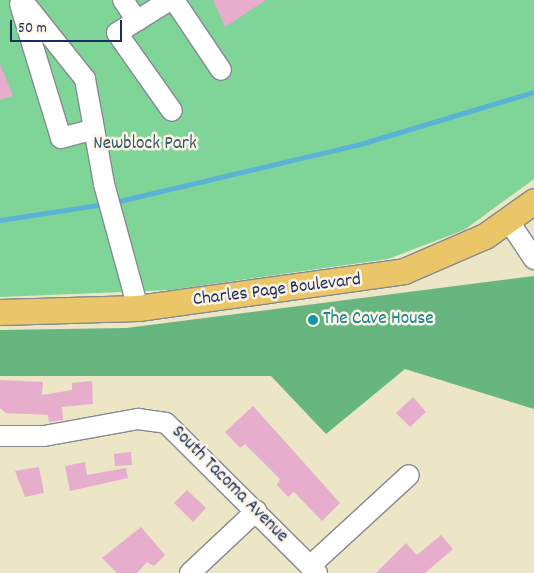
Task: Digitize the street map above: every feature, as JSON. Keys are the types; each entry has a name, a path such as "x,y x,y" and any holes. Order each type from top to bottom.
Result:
{"main road":[{"name":"Charles Page Boulevard","path":"0,312 138,308 404,272 461,248 508,220 534,201"}],"street":[{"path":"20,0 60,138 94,129"},
{"path":"20,0 85,78 104,184 138,308"},
{"path":"123,0 136,20"},
{"path":"172,111 117,33 172,0 221,70"},
{"path":"508,220 534,259"},
{"name":"South Tacoma Avenue","path":"0,436 44,436 138,419 160,420 174,428 313,570"},
{"path":"313,570 409,475"},
{"path":"190,573 256,511"}],"green space":[{"name":"Newblock Park","path":"0,0 534,0 534,179 464,230 388,259 170,290 0,297"},
{"path":"534,276 534,409 405,369 326,434 271,376 0,376 0,330 126,328"}],"building":[{"path":"213,0 266,0 225,27"},
{"path":"0,64 13,96 0,100"},
{"path":"0,380 43,382 42,395 72,390 72,383 92,381 93,404 62,407 63,420 49,422 48,415 6,413 0,408"},
{"path":"413,397 426,412 410,427 396,413"},
{"path":"253,406 340,503 322,521 294,492 288,497 277,485 280,479 245,444 240,448 225,432"},
{"path":"131,452 132,465 115,466 114,454"},
{"path":"85,462 87,475 126,468 128,478 70,491 65,466"},
{"path":"39,467 44,493 25,497 15,471"},
{"path":"187,490 206,508 193,522 174,503"},
{"path":"141,527 165,555 154,566 147,562 137,573 117,573 102,558"},
{"path":"441,535 453,549 425,573 376,573 406,543 417,555"}],"waterway":[{"path":"115,202 357,145 534,92"},
{"path":"0,220 105,204"}],"place":[{"name":"The Cave House","path":"313,320"}]}
